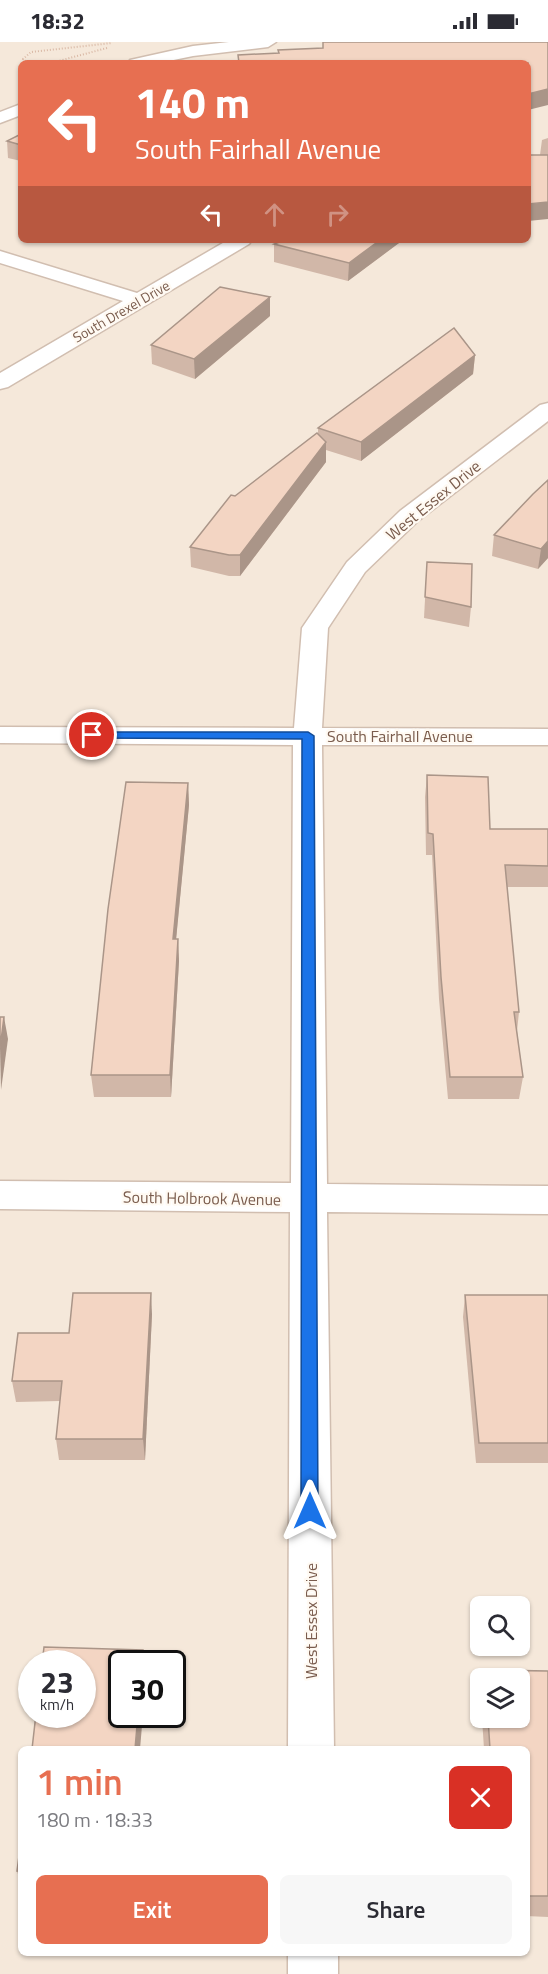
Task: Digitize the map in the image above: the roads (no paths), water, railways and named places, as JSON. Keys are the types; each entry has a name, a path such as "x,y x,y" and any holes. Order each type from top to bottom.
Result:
{"street":[{"path":"150,60 193,51 268,42"},
{"path":"0,118 18,110"},
{"name":"South Drexel Drive","path":"0,382 237,243"},
{"path":"0,257 139,300"},
{"name":"West Essex Drive","path":"311,1746 308,736 315,628 356,567 409,516 548,410"},
{"name":"South Fairhall Avenue","path":"0,735 548,737"},
{"name":"South Holbrook Avenue","path":"0,1196 548,1200"},
{"path":"313,1956 313,1974"}]}
